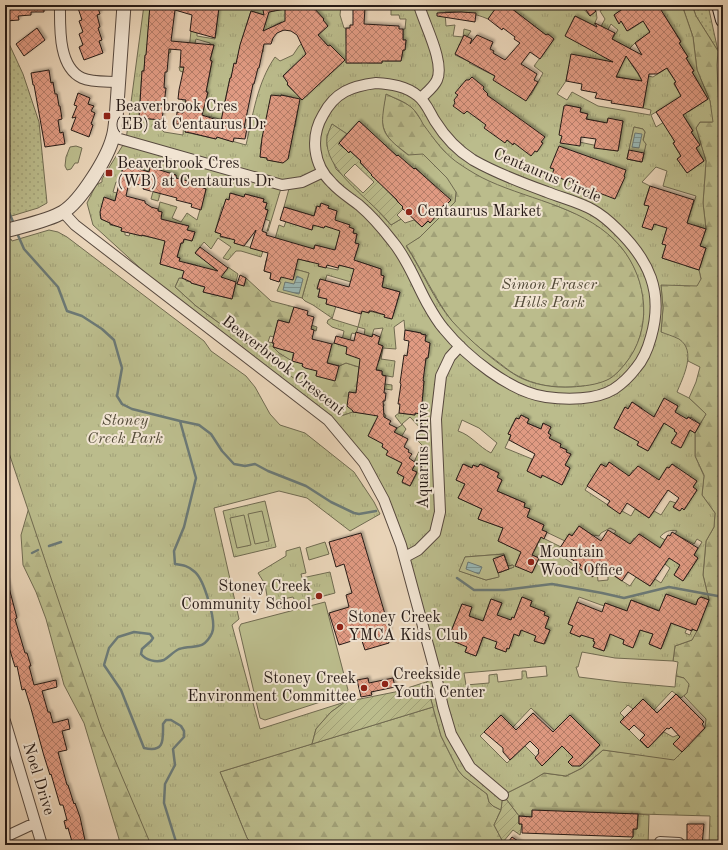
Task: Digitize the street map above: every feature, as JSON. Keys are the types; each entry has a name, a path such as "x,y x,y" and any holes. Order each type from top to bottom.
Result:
{"main road":[{"path":"719,5 723,20"}],"street":[{"path":"60,5 64,56 75,72 82,78 97,81 119,82"},
{"path":"6,230 63,212 78,198 108,151 113,137 116,119 124,5"},
{"path":"419,5 418,18 433,42 439,63 438,80 421,98"},
{"name":"Centaurus Circle","path":"376,83 398,86 413,92 421,98 436,124 452,145 494,171 593,210 609,222 627,239 647,267 656,298 656,312 653,330 648,349 639,365 628,378 613,389 594,396 548,398 531,394 514,387 479,362 460,346 442,327 395,244 379,225 360,206 330,182 323,172 317,160 314,147 316,129 326,108 337,97 354,86 376,83"},
{"path":"113,137 282,185 302,182 323,172"},
{"name":"Beaverbrook Crescent","path":"63,212 75,225 328,420 364,463 384,500 405,557 434,667 441,677 451,734 470,767 503,795"},
{"name":"Aquarius Drive","path":"405,557 418,550 435,533 440,512 436,419 441,376 450,357 460,346"},
{"name":"Noel Drive","path":"5,721 42,845"},
{"path":"5,836 36,823"},
{"path":"660,842 680,843"}],"green space":[{"path":"144,5 150,5 147,51 161,52 162,48 171,49 168,56 145,56 144,71 142,71 139,118 162,120 162,130 164,132 183,135 185,106 182,106 182,101 186,101 186,104 204,107 208,93 206,92 212,61 210,60 214,45 196,39 192,55 194,56 190,71 192,72 191,75 180,71 179,67 187,68 191,31 197,32 197,36 215,39 219,7 212,5 262,5 264,13 296,5 302,5 293,13 298,19 300,18 311,31 309,32 314,39 328,26 323,20 324,19 311,5 341,5 340,15 344,28 346,28 347,63 362,63 362,57 367,58 367,63 382,63 382,56 385,56 385,61 401,61 403,50 405,50 406,40 403,40 403,29 405,29 406,19 400,19 399,15 391,15 391,5 500,5 488,19 467,13 445,12 446,26 455,25 453,36 463,37 464,29 471,31 467,37 464,36 455,55 495,76 494,79 526,100 529,95 531,95 543,73 534,66 554,39 548,34 546,35 507,5 580,5 590,16 596,11 597,18 593,27 589,25 589,23 575,16 569,29 596,45 595,48 623,62 630,49 612,39 618,30 611,24 605,35 602,34 603,32 599,30 605,19 600,11 609,5 628,5 614,15 617,21 620,19 628,31 668,5 682,5 693,37 697,70 710,101 713,122 700,122 696,128 706,161 703,203 706,229 694,225 691,235 688,234 686,241 682,238 696,196 663,186 667,171 656,167 642,182 650,186 644,204 649,206 643,227 652,230 655,219 658,220 659,213 667,216 665,223 663,223 662,226 667,228 662,244 666,245 662,258 675,262 677,255 679,256 682,249 688,251 686,255 689,257 686,266 699,270 701,279 697,286 661,285 663,308 661,332 679,339 687,350 687,364 677,392 689,398 706,414 700,424 691,417 688,417 685,422 674,415 678,406 664,399 654,417 652,416 647,424 639,419 641,415 639,414 642,408 632,402 628,409 625,407 614,428 630,437 637,426 645,430 637,445 648,451 664,423 666,425 668,420 678,425 674,431 677,433 671,442 680,448 690,430 695,433 695,456 704,476 702,495 715,513 714,527 706,541 703,575 709,600 701,597 698,599 690,614 682,611 684,601 666,594 662,604 666,606 663,612 631,600 627,611 605,603 604,606 579,597 568,624 573,626 570,633 580,637 581,635 584,635 585,631 595,634 593,641 595,642 593,647 604,651 611,632 613,633 615,628 625,632 622,639 624,640 623,644 633,647 640,630 653,634 649,644 661,649 671,623 676,625 679,617 687,620 685,626 687,628 685,633 690,635 692,629 697,631 692,640 675,646 673,661 615,658 582,652 578,667 576,667 579,677 619,682 675,687 676,676 684,678 689,684 687,693 681,698 672,691 654,710 643,699 633,709 628,705 620,713 624,717 621,722 647,748 664,732 673,737 678,735 680,737 674,744 682,752 674,760 603,750 582,768 566,776 544,773 503,795 501,810 489,802 487,794 463,776 458,770 441,736 426,682 436,678 434,667 401,545 384,500 364,463 328,420 196,319 93,225 87,203 96,185 102,182 102,179 126,140","holes":["251,11 267,16 265,25 263,24 255,48 241,43","664,15 681,41 679,43 688,57 686,58 694,71 692,72 708,99 688,112 674,84 676,82 667,69 669,67 661,54 663,53 646,26","282,22 283,30 285,30 285,22 293,24 299,28 307,39 299,46 293,55 280,61 275,57 269,67 256,100 246,145 217,137 216,139 185,132 189,117 192,114 237,123 239,123 241,117 246,118 247,115 223,110 230,78 234,64 236,64 240,47 263,52 267,33 277,24","644,37 664,70 653,77 648,76 642,80 628,59 635,54 630,48","321,41 324,41 338,53 336,55 342,63 304,98 297,92 295,93 287,85 288,83 283,76","570,63 601,68 600,73 647,83 643,108 651,110 650,115 598,106 572,92 567,100 557,94 566,81","386,94 405,103 413,109 440,146 455,161 464,167 489,181 576,214 593,223 608,234 621,247 637,274 642,290 644,305 640,336 634,351 617,373 610,379 603,382 585,386 558,387 537,384 523,379 509,371 483,351 458,328 433,294 406,246 420,237 455,202 456,192 447,178 423,154 408,155 391,141 384,129 383,115","281,95 298,100 299,103 295,127 292,127 294,129 289,152 286,152 286,154 289,155 288,159 285,161 279,160 279,162 260,157 263,149 260,149 264,131 261,130 263,129 264,122 266,123 271,96 281,97","676,100 682,111 656,127 651,115","566,105 581,108 580,112 587,114 587,119 607,123 608,119 623,121 618,151 603,149 603,147 565,139 568,123 563,122","685,118 693,131 691,132 700,145 696,148 704,161 687,173 677,159 681,156 673,143 675,142 667,128 679,119 681,121","359,121 369,130 368,132 386,146 384,148 397,156 398,155 409,168 411,166 414,169 416,168 426,181 428,180 435,188 450,200 434,215 436,216 430,222 428,221 422,227 414,220 405,223 401,219 391,225 336,169 327,146 327,136 332,124 347,134","634,127 643,129 645,132 643,141 646,144 641,162 627,159","123,167 132,169 133,167 149,172 150,167 159,170 151,199 158,201 168,173 176,175 176,178 198,184 198,186 206,189 197,220 187,213 181,222 172,218 177,207 160,202 158,211 162,212 154,238 130,233 129,236 125,235 125,232 121,231 121,224 120,227 110,225 110,223 101,219 100,215 105,198 113,201 112,206 142,218 145,211 115,201 117,193 113,192 116,182 119,182","282,185 290,185 284,207 314,216 316,206 320,207 321,204 329,206 328,208 337,211 331,228 325,226 324,228 320,227 322,221 315,219 312,230 286,221 284,227 279,225 275,239 313,249 315,245 330,249 329,252 334,253 343,223 350,225 349,227 354,229 353,233 357,234 355,243 359,244 354,259 350,258 348,267 339,265 338,270 319,266 320,261 311,259 310,262 270,251 266,261 309,273 302,298 332,318 328,320 327,323 332,327 344,331 341,345 334,343 332,344 329,352 311,347 313,339 305,336 307,328 316,331 317,327 305,323 303,328 298,326 289,351 273,347 279,353 292,361 293,354 296,355 299,345 312,350 311,353 314,354 315,351 322,353 321,361 339,366 346,363 359,367 379,370 382,371 382,375 393,377 395,361 381,359 383,348 396,349 394,327 404,320 405,330 426,335 425,342 430,343 423,376 402,373 402,377 424,381 421,414 415,413 415,415 399,413 395,416 402,425 397,428 393,435 400,439 406,429 402,424 410,417 423,431 415,438 422,445 412,470 417,473 410,486 402,483 404,477 397,473 402,463 387,455 389,450 382,447 384,443 368,436 375,422 381,425 386,416 384,413 376,413 376,406 384,406 384,404 376,403 378,388 392,390 392,385 378,383 377,388 372,387 369,414 353,412 341,416 337,410 196,306 175,287 179,278 183,278 187,263 196,265 195,269 212,274 211,278 218,281 220,277 226,279 226,282 228,280 236,282 238,274 228,267 223,274 195,253 204,242 211,249 218,238 231,247 223,258 228,260 236,251 261,257 263,251 234,243 236,235 232,233 230,239 220,237 221,234 215,232 222,207 224,207 226,199 229,200 231,193 240,196 238,201 243,203 245,194 264,199 263,202 267,203 265,209 268,210 265,219 270,221 268,231","168,221 188,226 187,230 195,232 192,241 184,239 183,243 181,243 177,257 180,258 178,269 160,264 165,241 163,240","357,261 381,269 381,275 384,276 382,287 400,292 392,319 384,317 385,315 369,311 369,313 362,311 358,327 332,319 336,306 326,304 327,299 318,297 320,289 317,288 320,279 325,281 327,275 351,282","358,327 365,329 364,336 367,337 366,341 370,342 374,329 383,328 378,344 383,346 379,361 346,354 352,333 356,334","521,415 529,419 527,423 541,429 544,424 551,427 548,433 550,435 544,448 547,449 544,454 550,456 557,443 561,444 560,447 567,450 566,452 570,455 565,465 570,468 562,485 553,480 555,475 552,474 553,472 546,469 541,478 527,471 532,459 505,448 511,435 508,434 516,418 519,419","462,420 479,428 497,443 491,453 471,438 458,431","609,463 620,470 615,479 623,486 633,470 635,471 638,467 649,474 645,483 651,487 672,464 683,472 678,481 684,485 692,478 697,481 693,487 697,490 684,510 682,508 679,511 673,507 676,503 670,501 661,515 654,511 649,518 635,509 631,516 622,511 620,513 585,490 601,464 606,467","464,464 472,468 473,465 478,467 480,464 499,473 497,477 502,480 497,491 525,503 524,507 530,509 527,517 544,525 542,530 565,541 569,534 572,536 579,526 592,535 599,536 601,533 610,528 616,531 614,534 621,538 616,548 624,554 634,538 636,539 639,534 660,548 665,540 660,537 665,532 674,530 677,531 675,534 694,544 697,539 702,542 694,555 698,558 683,581 674,575 682,558 673,552 670,557 668,555 664,562 670,568 661,583 655,579 650,586 636,577 630,586 608,572 608,580 598,581 597,570 592,577 557,553 561,547 541,537 532,555 539,558 532,573 521,568 523,565 517,562 522,551 498,541 503,528 478,519 482,509 458,498 465,484 456,480","504,554 508,566 513,565 514,567 498,573 498,577 486,580 460,571 465,557","522,597 532,601 528,612 530,613 528,620 533,622 535,615 537,616 540,610 545,612 544,615 549,617 545,628 550,630 545,644 534,641 536,636 533,634 535,630 524,624 519,636 514,634 506,652 495,648 501,631 493,627 489,638 483,637 476,656 465,652 470,634 465,632 463,638 460,637 458,643 448,639 462,604 471,607 467,619 470,620 467,626 474,628 478,619 483,621 491,599 502,603 497,615 499,616 497,622 508,627 512,618 514,618","546,666 547,676 527,678 526,671 522,671 522,679 498,682 497,674 489,675 489,683 466,685 464,673","531,708 555,731 570,716 584,730 577,738 583,744 588,738 590,740 592,738 600,745 585,761 576,765 572,765 568,762 575,755 574,753 578,749 573,744 568,752 562,746 542,765 525,746 507,763 480,736 501,715 513,727"]},
{"path":"682,5 692,5 696,16 718,51 717,65 723,220 723,845 709,845 710,816 532,811 532,817 519,816 503,795 544,773 566,776 582,768 603,750 674,759 705,728 706,719 684,696 687,693 684,678 676,676 678,662 673,661 675,646 692,640 709,600 703,575 706,541 714,527 715,513 702,495 704,475 695,456 695,433 706,414 689,398 696,382 700,367 688,361 685,346 661,333 663,308 661,285 701,279 699,270 706,248 700,246 706,229 703,203 706,161 696,128 700,122 712,122 710,101 697,70 693,37"},
{"path":"692,5 708,5 718,51 696,16"},
{"path":"5,35 23,74 39,122 47,203 38,208 5,218"},
{"name":"Simon Fraser Hills Park","path":"386,94 412,107 445,152 543,200 590,220 604,230 620,246 637,273 644,304 643,320 635,350 620,370 608,380 590,385 572,387 558,387 531,382 514,374 489,355 469,339 451,320 406,245 420,237 455,202 456,192 392,142 385,131 382,120"},
{"path":"332,124 347,134 338,144 349,152 350,151 361,161 360,163 367,170 374,173 372,175 403,207 397,215 401,219 391,225 353,187 335,166 327,144 327,136","holes":["355,164 374,182 363,193 344,175"]},
{"path":"634,127 643,129 645,132 643,140 646,144 642,162 627,159"},
{"path":"76,146 82,148 78,163 75,163 71,169 67,170 65,166 66,157 70,147"},
{"name":"Stoney Creek Park","path":"49,230 58,232 67,237 204,341 211,351 246,376 255,387 270,414 280,425 305,433 354,472 374,502 380,514 350,531 307,498 279,491 214,508 239,619 232,625 260,729 345,702 331,712 316,729 312,744 220,772 247,838 253,845 151,845 101,727 6,444 5,240 11,239 12,241"},
{"path":"5,245 179,845 119,845 119,839 84,723 64,685 46,619 36,592 23,565 21,535 30,504"},
{"path":"266,261 309,273 302,298 277,291 281,282 270,279 271,273 264,271"},
{"path":"179,278 186,279 186,281 205,287 203,292 232,299 236,283 244,286 246,278 271,301 294,307 289,323 278,320 274,337 270,336 268,342 274,343 273,347 280,353 303,364 302,366 317,370 316,376 346,363 359,367 356,393 349,392 353,412 341,416 336,410 196,306 175,287"},
{"path":"265,501 276,547 234,557 223,511"},
{"path":"262,511 269,541 255,544 248,514"},
{"path":"244,515 251,545 237,548 230,518"},
{"path":"325,542 329,554 309,560 306,548"},
{"path":"300,547 306,573 301,574 302,578 330,572 335,593 298,603 293,597 268,602 265,584 258,573 286,556 286,551"},
{"path":"504,554 508,566 513,565 514,567 498,573 499,577 486,580 459,571 465,557"},
{"path":"325,602 348,690 345,694 265,720 260,718 239,628 241,624"},
{"path":"426,682 433,707 312,744 316,729 331,712 345,702 395,692"},
{"path":"433,707 441,736 458,770 463,776 487,794 489,802 493,806 501,810 494,825 503,842 501,845 253,845 247,838 220,772"},
{"path":"503,795 519,816 519,824 522,824 520,835 513,830 503,842 494,825 501,810"},
{"path":"638,814 649,815 648,845 625,845 633,837 633,829 637,829"}],"water":[{"path":"635,133 642,134 639,148 632,147"},
{"path":"297,276 303,279 299,294 283,290 285,282 294,284"},
{"path":"468,562 482,567 479,574 466,569"}],"building":[{"path":"5,5 44,5 44,12 31,12 31,15 18,16 19,20 6,21"},
{"path":"81,5 97,5 100,14 97,15 100,27 98,28 102,40 99,41 103,53 84,60 79,47 83,45 79,34 83,32 79,21 82,20 78,8 82,7"},
{"path":"150,5 187,5 199,8 200,5 215,5 219,7 215,38 190,31 192,15 175,10 171,41 214,45 210,60 212,61 206,92 208,92 202,115 221,121 234,63 236,64 240,45 251,11 264,15 262,5 311,5 324,19 323,20 328,26 318,35 328,46 330,45 345,60 302,100 287,84 288,83 283,76 306,54 297,35 291,31 284,30 277,33 271,44 264,44 259,68 253,84 244,128 247,128 245,139 234,138 233,142 217,137 216,139 185,132 187,124 176,124 177,112 183,113 186,100 178,99 184,67 180,67 181,50 169,49 167,72 165,72 164,88 166,88 162,120 139,118 142,71 144,71","holes":["285,9 285,21 263,31 269,12"]},
{"path":"498,5 507,5 546,35 548,34 554,39 540,59 530,52 521,64 537,74 534,80 538,82 526,101 493,80 495,76 455,54 464,35 472,39 470,44 477,35 493,42 490,49 494,51 493,53 505,60 520,43 503,28 502,30 488,19"},
{"path":"591,5 596,11 590,16 586,10"},
{"path":"628,5 668,5 661,10 681,42 679,43 688,57 686,58 694,71 692,72 708,99 683,115 693,131 691,132 700,145 696,148 704,161 687,173 677,159 681,156 673,143 675,142 656,112 681,96 674,83 676,82 667,68 657,74 649,74 643,108 611,103 612,101 595,98 597,93 581,90 582,84 566,81 571,54 613,62 565,36 575,16 597,27 595,23 615,33 612,39 642,55 635,43 650,32 643,21 627,31 621,21 619,24 614,15","holes":["626,56 642,81 616,77"]},
{"path":"353,7 365,7 364,24 399,26 399,29 403,29 403,40 406,40 405,50 403,50 401,61 382,61 382,63 346,63 346,28 350,28 350,25 353,25"},
{"path":"437,13 476,13 475,22 437,16"},
{"path":"37,28 45,40 24,56 16,44"},
{"path":"49,70 51,83 53,82 55,94 57,94 60,106 62,119 58,120 60,133 63,132 65,144 45,147 31,73"},
{"path":"472,77 484,87 483,89 488,94 487,95 545,137 537,152 535,151 531,156 514,143 513,145 507,140 505,143 484,128 486,125 467,111 464,114 453,106 455,103 454,100 458,95 455,93 466,80 469,80"},
{"path":"78,93 90,98 88,104 94,106 91,111 95,113 91,124 93,125 89,137 71,130 76,117 72,118 77,106 74,105"},
{"path":"271,95 281,95 300,99 288,159 283,163 260,157 262,138"},
{"path":"566,105 581,108 580,112 588,114 586,119 607,123 608,118 623,121 618,151 594,148 596,139 581,137 580,146 560,143 562,136 559,135 564,106"},
{"path":"359,121 397,156 398,155 414,169 415,168 451,200 434,215 436,216 430,223 428,221 422,227 371,175 360,162 361,161 350,151 349,153 339,143"},
{"path":"559,146 626,170 625,177 615,199 552,175 554,169 550,168"},
{"path":"629,150 644,153 642,162 627,159"},
{"path":"123,167 132,169 133,167 149,172 150,167 176,175 176,178 199,184 198,186 206,189 201,210 191,207 192,204 176,200 177,198 143,189 144,186 129,182 126,196 145,201 145,203 151,207 158,209 158,211 162,212 161,219 189,226 187,230 195,232 192,241 184,239 183,243 181,243 177,257 180,258 179,261 218,271 195,253 200,247 228,268 221,277 236,282 232,299 203,292 205,287 191,283 182,278 184,271 160,264 165,241 121,231 122,228 101,219 100,212 104,197 115,201"},
{"path":"650,186 694,200 687,223 706,229 700,246 706,248 699,270 662,258 666,245 662,244 667,228 654,224 652,230 642,227 649,206 644,205"},
{"path":"230,193 244,197 245,194 264,199 263,202 267,203 265,209 268,210 262,231 267,233 266,235 314,249 315,245 335,250 340,231 325,226 324,228 313,225 312,230 280,220 284,207 314,216 317,206 320,207 321,203 329,206 328,208 337,211 335,220 350,225 349,227 354,229 353,233 357,234 355,243 359,244 354,260 381,269 381,275 384,276 382,287 400,292 392,319 372,311 369,311 369,313 362,311 361,314 326,304 327,299 318,297 320,289 317,289 320,279 349,287 354,269 339,265 338,268 327,265 326,268 318,266 319,264 298,259 293,280 281,277 279,282 270,279 271,273 264,271 268,253 250,248 256,230 244,246 234,243 235,240 220,236 221,234 215,232 226,199 229,200"},
{"path":"240,275 246,278 244,286 237,284"},
{"path":"294,307 308,311 307,315 314,317 311,329 314,330 312,339 332,344 327,363 339,366 335,381 316,376 317,371 305,368 302,366 303,364 292,361 294,353 273,347 274,343 272,343 278,320 289,323"},
{"path":"405,330 426,335 425,341 430,343 428,358 426,358 423,381 421,414 415,413 415,415 399,413 400,404 398,404 400,383 404,355 407,356 409,341 404,340"},
{"path":"356,332 372,337 373,334 380,337 378,344 383,346 376,370 382,371 382,375 386,376 384,393 386,393 385,401 383,401 384,417 391,421 389,424 397,428 394,432 408,439 404,447 412,454 409,458 416,463 412,470 417,472 410,486 402,482 404,477 397,473 402,463 386,455 388,451 382,447 383,444 368,436 378,416 353,412 347,406 349,392 356,393 360,359 346,354 347,347 334,343 336,336 354,341"},
{"path":"664,398 678,406 675,412 700,424 695,433 690,430 681,448 671,443 677,433 664,423 648,451 637,445 639,442 614,428 625,407 628,409 632,402 654,417"},
{"path":"521,415 529,419 527,423 541,429 543,423 551,427 548,433 551,435 549,438 561,444 560,447 567,450 566,452 571,454 565,465 570,468 562,485 542,475 541,478 527,471 535,454 509,440 511,435 508,434 516,418 519,419"},
{"path":"609,462 629,476 638,466 659,480 667,467 669,468 672,464 697,481 693,487 697,490 684,510 682,508 680,511 673,507 679,498 668,490 649,518 627,503 620,514 607,505 610,501 587,486 601,464 606,467"},
{"path":"463,464 472,468 473,465 478,467 480,464 499,473 497,477 502,480 497,491 525,503 524,507 530,509 527,517 544,525 542,530 547,532 544,539 541,537 532,555 539,558 532,573 515,566 521,552 498,541 503,528 478,519 482,509 458,498 465,484 456,480"},
{"path":"579,526 601,541 608,530 630,544 639,534 660,548 668,535 670,536 672,532 698,548 694,555 698,558 683,581 674,575 680,565 669,558 650,586 628,572 622,581 600,566 593,577 579,568 581,565 558,551 569,534 572,536"},
{"path":"361,533 390,631 387,634 389,643 365,650 361,638 339,645 329,613 349,607 346,595 352,593 344,564 336,567 329,542"},
{"path":"504,555 509,569 498,573 493,559"},
{"path":"7,580 17,618 15,619 25,653 27,653 31,666 29,666 34,685 56,680 57,687 42,691 48,712 50,712 53,723 68,719 70,729 62,731 67,750 58,752 67,785 80,817 86,845 73,845 68,828 66,829 64,821 67,820 63,805 60,805 25,689 22,690 17,666 15,667 6,637 9,636 5,623 5,581"},
{"path":"666,594 696,605 698,599 701,597 709,600 697,631 692,629 692,631 671,623 661,649 649,644 653,634 640,630 633,648 623,644 624,640 610,634 604,651 593,647 595,642 593,641 594,639 581,635 580,637 570,633 573,626 568,624 577,602 602,612 605,603 627,611 631,600 659,611"},
{"path":"522,597 532,601 530,606 545,612 544,615 549,617 545,628 550,630 544,644 534,641 536,636 521,630 519,636 514,634 509,649 507,648 506,652 495,648 497,642 483,637 476,656 465,652 467,647 448,639 462,604 472,607 469,616 483,621 491,599 502,603 497,615 511,620 512,617 514,618"},
{"path":"368,678 369,683 393,678 395,687 371,692 372,695 361,697 357,680"},
{"path":"676,694 704,722 702,724 705,728 682,752 673,744 680,737 671,727 669,729 667,728 648,748 640,740 645,735 634,725 629,730 620,722 643,699 657,713"},
{"path":"533,713 553,732 570,715 600,745 580,766 572,766 568,762 573,757 562,746 542,766 535,758 539,753 539,750 530,741 510,760 503,752 503,748 484,732 501,715 516,730"},
{"path":"532,810 638,814 637,829 633,829 633,837 522,833 522,824 519,824 519,816 532,817"},
{"path":"687,824 704,824 702,845 687,845"},
{"path":"512,837 524,845 506,845"}],"waterway":[{"path":"5,203 14,224"},
{"path":"17,233 24,249 58,287 67,311 82,316 102,329 114,340 122,368 117,396 122,404 132,409 180,421 196,478 184,527 174,551 175,564 188,567 199,576 209,601 213,620 212,633 209,639 201,645 179,649 164,660 155,661 148,659 141,654 142,649 153,638 150,634 134,632 118,637 109,648 104,665 121,690 144,748 156,749 159,747 163,740 163,724 166,720 171,720 181,726 184,731 184,737 173,749 175,765 165,784 164,803 177,845"},
{"path":"180,421 199,425 211,434 222,451 234,464 245,466 255,464 268,471 306,486 331,502 354,513 359,514 376,511"},
{"path":"49,546 61,542"},
{"path":"32,553 38,550"},
{"path":"457,578 474,590 504,590 552,584 624,598 669,587 723,597"}],"place":[{"name":"Beaverbrook Cres (EB) at Centaurus Dr","path":"107,116"},
{"name":"Beaverbrook Cres (WB) at Centaurus Dr","path":"109,173"},
{"name":"Centaurus Market","path":"409,212"},
{"name":"Mountain Wood Office","path":"531,562"},
{"name":"Stoney Creek Community School","path":"319,596"},
{"name":"Stoney Creek YMCA Kids Club","path":"340,627"},
{"name":"Creekside Youth Center","path":"385,684"},
{"name":"Stoney Creek Environment Committee","path":"364,688"}]}
